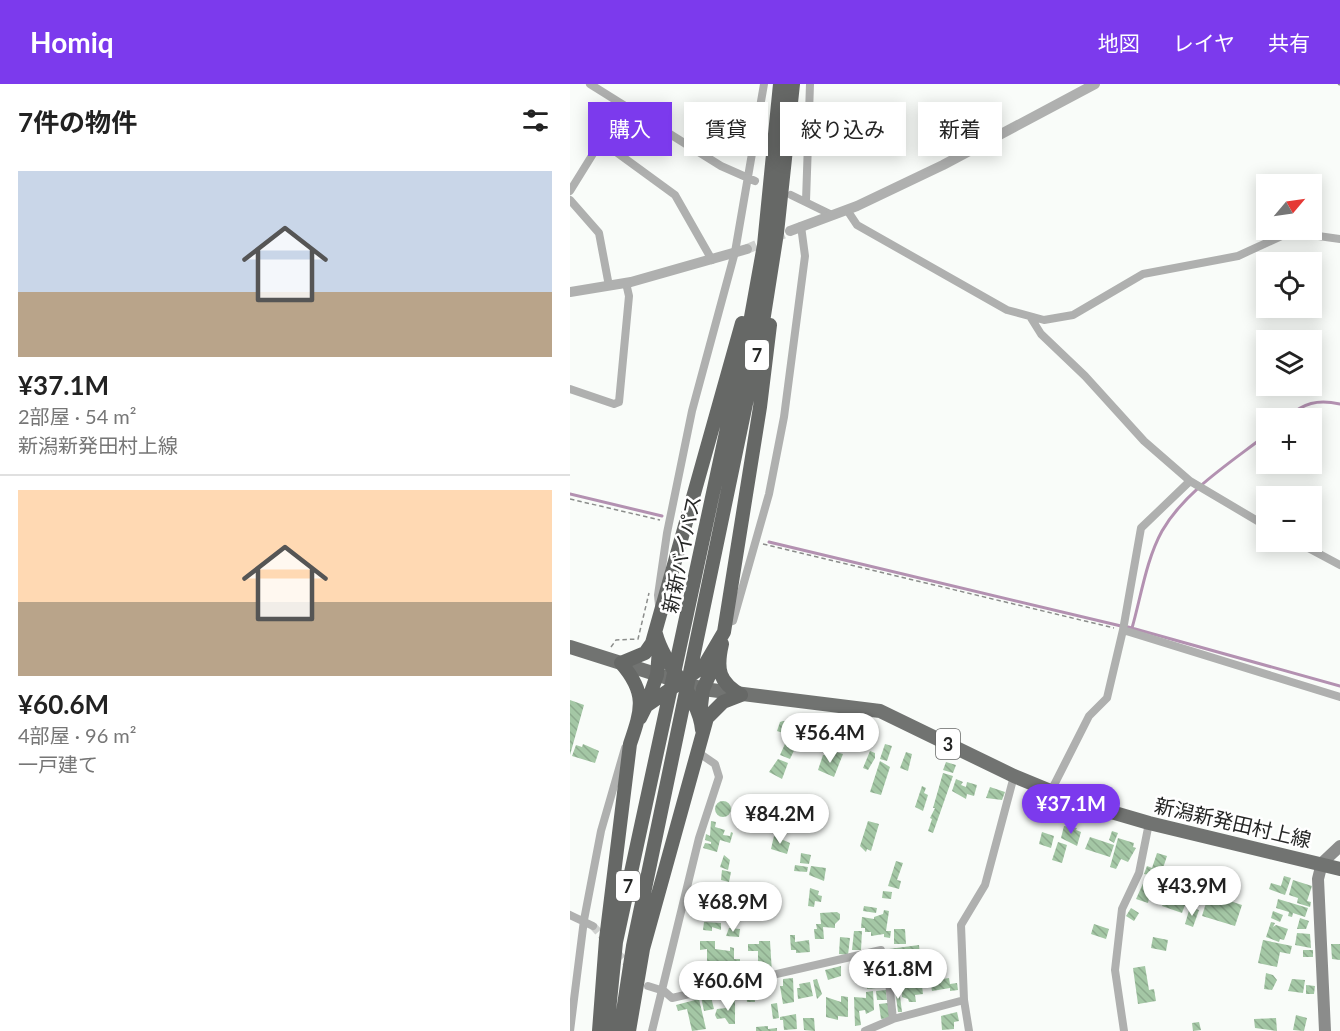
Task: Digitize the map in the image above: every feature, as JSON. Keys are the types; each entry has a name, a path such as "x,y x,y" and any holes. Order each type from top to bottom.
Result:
{"highway":[{"name":"新新バイパス","path":"620,1031 633,946 674,746 693,623 764,245 780,84"},
{"name":"新新バイパス","path":"607,1031 616,942 660,743 693,623 763,322 789,230 793,84"},
{"path":"702,737 700,715 703,689 720,651 725,628 789,230"},
{"path":"599,1031 606,939 630,744 657,675 657,640 661,608 764,245"},
{"path":"646,706 709,661 725,628"},
{"path":"639,720 639,686 621,663 645,653 657,640"},
{"path":"657,640 700,715"},
{"path":"720,651 722,680 741,695"},
{"path":"629,1031 643,949 702,737 712,710 723,702 741,695"}],"main road":[{"name":"新潟新発田村上線","path":"570,647 703,689 741,695 852,705 880,711 1014,776 1051,791 1149,823 1323,863 1340,869"},
{"path":"1324,1031 1318,879 1323,863 1340,846"}],"street":[{"path":"590,84 618,102"},
{"path":"661,608 658,604 658,595 669,522 692,411 735,252 752,179 764,84"},
{"path":"806,201 810,84"},
{"path":"725,628 733,621 756,542 769,494 783,417 805,256 789,230 847,210 943,165 1095,84"},
{"path":"672,135 722,166 752,179"},
{"path":"570,191 592,156"},
{"path":"622,156 675,195 712,260"},
{"path":"790,195 830,214"},
{"path":"570,200 599,233 609,286"},
{"path":"847,210 857,225 1007,310 1030,318 1051,320 1073,315 1143,274 1238,256 1290,232 1340,239"},
{"path":"570,292 626,283 747,249"},
{"path":"570,389 614,404 619,402 629,296 626,283"},
{"path":"1030,318 1048,342 1085,376 1144,441 1190,481 1256,520"},
{"path":"1051,791 1089,716 1107,698 1123,630 1141,528 1190,481"},
{"path":"1316,552 1340,565"},
{"path":"1123,630 1340,697"},
{"path":"570,1031 584,920 601,831 624,749 630,744"},
{"path":"652,1031 664,991 699,838 719,777 715,764 699,753"},
{"path":"969,1031 964,1000 961,925 985,885 1014,776"},
{"path":"1124,1031 1115,970 1122,909 1139,873 1149,823"},
{"path":"570,915 593,926"},
{"path":"648,986 664,991 672,998 881,950 889,982 893,1019"},
{"path":"865,1031 893,1019 964,1000"}],"path":[{"path":"570,499 669,522"},
{"path":"756,542 1123,630"},
{"path":"607,659 612,644 616,640 638,639 649,592"}],"building":[{"path":"570,700 584,705 570,755"},
{"path":"794,721 802,727 798,737 789,733"},
{"path":"780,722 789,722 786,734 777,731"},
{"path":"806,723 815,725 810,743 814,744 812,750 799,746"},
{"path":"833,725 843,729 841,735 831,732"},
{"path":"789,735 799,740 790,759 780,755"},
{"path":"583,744 599,751 595,763 572,756 576,745 582,747"},
{"path":"885,744 892,746 887,761 880,759"},
{"path":"870,751 875,753 875,758 868,770 863,768"},
{"path":"836,752 843,754 834,777 818,770 823,755 834,756"},
{"path":"906,752 912,754 908,771 900,768"},
{"path":"778,759 788,763 782,779 769,772"},
{"path":"880,761 890,767 881,795 870,792"},
{"path":"946,762 956,765 953,773 943,770"},
{"path":"943,773 953,776 933,833 928,831 932,819 930,818 935,808 933,808"},
{"path":"956,779 963,782 961,785 966,787 967,782 977,785 974,796 967,794 966,799 952,791"},
{"path":"922,786 926,788 924,793 928,795 923,811 915,807"},
{"path":"990,787 1005,792 1002,800 986,798"},
{"path":"723,801 731,809 723,817 715,809"},
{"path":"711,821 716,822 715,827 725,830 723,835 730,836 731,832 733,833 730,843 720,840 717,852 703,848 705,843 711,844 705,840 706,834 710,836"},
{"path":"868,821 879,824 871,851 867,849 866,852 860,846"},
{"path":"1064,826 1077,828 1076,830 1081,832 1077,846 1061,838"},
{"path":"1112,831 1118,833 1114,843 1109,840"},
{"path":"1042,832 1054,836 1051,848 1039,844"},
{"path":"774,836 790,843 787,854 771,849"},
{"path":"1090,837 1114,845 1110,857 1085,849"},
{"path":"1118,838 1134,843 1133,847 1136,848 1128,862 1121,859 1116,869 1110,867"},
{"path":"1058,842 1067,845 1062,863 1052,860"},
{"path":"801,853 811,855 809,864 800,863"},
{"path":"1157,853 1167,856 1160,877 1144,874 1147,866 1152,868"},
{"path":"724,855 730,860 728,870 720,867"},
{"path":"896,861 903,863 897,880 901,881 899,889 888,886"},
{"path":"795,865 808,867 807,872 794,871"},
{"path":"811,866 826,868 824,881 809,875"},
{"path":"722,870 731,872 729,882 721,880"},
{"path":"1284,876 1291,878 1285,895 1269,889 1271,883 1281,886"},
{"path":"1146,877 1153,880 1148,903 1136,899"},
{"path":"1171,880 1204,890 1199,905 1167,895"},
{"path":"1293,880 1312,886 1307,901 1311,902 1310,907 1297,903 1298,898 1289,895"},
{"path":"810,888 819,891 818,895 822,896 821,902 815,901 814,907 808,906"},
{"path":"1210,890 1228,896 1227,900 1242,905 1235,926 1202,916"},
{"path":"883,891 892,892 891,899 882,898"},
{"path":"1165,898 1185,905 1182,913 1162,906"},
{"path":"1278,899 1308,908 1305,917 1293,913 1292,917 1288,916 1289,912 1276,908"},
{"path":"864,906 877,908 876,913 863,911"},
{"path":"1190,907 1199,910 1193,927 1185,924"},
{"path":"1131,908 1139,913 1134,921 1126,916"},
{"path":"884,910 889,911 886,931 891,931 890,938 884,937 884,934 871,936 871,932 865,932 865,928 861,928 862,917 874,919 883,914"},
{"path":"1273,911 1283,915 1280,922 1271,918"},
{"path":"837,912 840,914 840,919 835,924 835,928 823,927 824,939 815,939 816,924 821,924 820,913"},
{"path":"1300,918 1309,921 1306,929 1297,929"},
{"path":"704,922 721,923 721,930 712,927 712,931 703,930"},
{"path":"1271,922 1275,923 1273,927 1276,925 1288,929 1284,940 1280,939 1279,942 1266,937"},
{"path":"1094,924 1109,929 1106,939 1091,934"},
{"path":"729,928 740,929 739,937 726,936"},
{"path":"894,929 905,929 906,944 894,944"},
{"path":"854,931 862,931 861,950 852,950"},
{"path":"1297,933 1310,934 1311,948 1295,945"},
{"path":"790,935 795,935 795,942 809,940 810,952 796,953 796,950 791,950"},
{"path":"840,937 850,938 848,955 839,954"},
{"path":"1153,937 1168,940 1166,951 1151,948"},
{"path":"1263,940 1292,946 1290,954 1280,952 1277,967 1258,963"},
{"path":"700,941 715,941 715,949 730,951 730,947 734,948 734,959 740,959 740,963 727,961 727,965 707,965 707,949 700,950"},
{"path":"759,941 770,941 772,973 758,973 758,951 748,951 748,944 759,944"},
{"path":"1331,944 1340,944 1340,960 1332,959"},
{"path":"919,945 920,956 890,957 889,949"},
{"path":"1303,950 1313,950 1313,957 1303,957"},
{"path":"871,958 875,972 866,975 867,978 856,979 852,963"},
{"path":"841,966 841,976 828,980 825,970"},
{"path":"1145,966 1149,990 1154,989 1156,1001 1138,1004 1133,968"},
{"path":"920,970 923,994 915,995 916,1002 909,1002 908,999 902,997 902,980 899,980 898,973 909,972 910,979 913,978 913,971"},
{"path":"1266,973 1273,975 1277,980 1272,990 1264,989"},
{"path":"714,977 716,985 705,988 703,980"},
{"path":"793,978 794,1002 783,1004 780,986 783,986 783,979"},
{"path":"949,978 950,984 957,983 958,990 950,991 950,988 932,991 930,981"},
{"path":"817,979 822,994 817,999 813,980"},
{"path":"884,979 885,987 867,989 867,983"},
{"path":"1292,979 1305,980 1303,993 1288,991"},
{"path":"810,982 813,996 798,999 799,984"},
{"path":"1306,985 1315,986 1314,994 1306,994"},
{"path":"895,988 899,988 902,1012 898,1012"},
{"path":"746,989 754,989 755,1002 747,1002"},
{"path":"886,990 887,1000 877,1000 876,991"},
{"path":"873,991 874,1010 866,1014 865,1010 859,1011 861,1025 855,1026 854,997 866,998 866,992"},
{"path":"708,995 711,997 714,1009 704,1011 701,997"},
{"path":"841,996 848,997 848,1017 838,1016 838,1020 826,1017 826,997 841,1002"},
{"path":"699,999 706,1029 692,1031 687,1009 678,1011 676,1005"},
{"path":"726,999 735,999 735,1024 729,1024 725,1018 717,1019 715,1015 717,1009 726,1008"},
{"path":"777,1003 779,1018 773,1019 771,1004"},
{"path":"888,1003 890,1018 881,1019 879,1004"},
{"path":"957,1012 959,1021 954,1022 954,1029 942,1030 941,1016"},
{"path":"796,1014 797,1029 784,1030 783,1020 780,1020 780,1017"},
{"path":"1296,1015 1307,1018 1304,1031 1293,1030"},
{"path":"803,1018 814,1018 815,1031 804,1030"},
{"path":"1276,1018 1277,1031 1255,1028 1254,1019"},
{"path":"1199,1022 1201,1030 1193,1031 1192,1023"},
{"path":"768,1026 768,1029 777,1028 777,1031 756,1031 756,1027"}],"waterway":[{"path":"1301,408 1318,402 1340,404"},
{"path":"1132,628 1144,579 1162,531 1196,490 1256,443"},
{"path":"570,494 662,516"},
{"path":"769,542 1121,626"},
{"path":"1128,627 1340,686"}],"tunnel":[{"path":"747,249 790,231"},
{"path":"593,926 631,968"}]}
